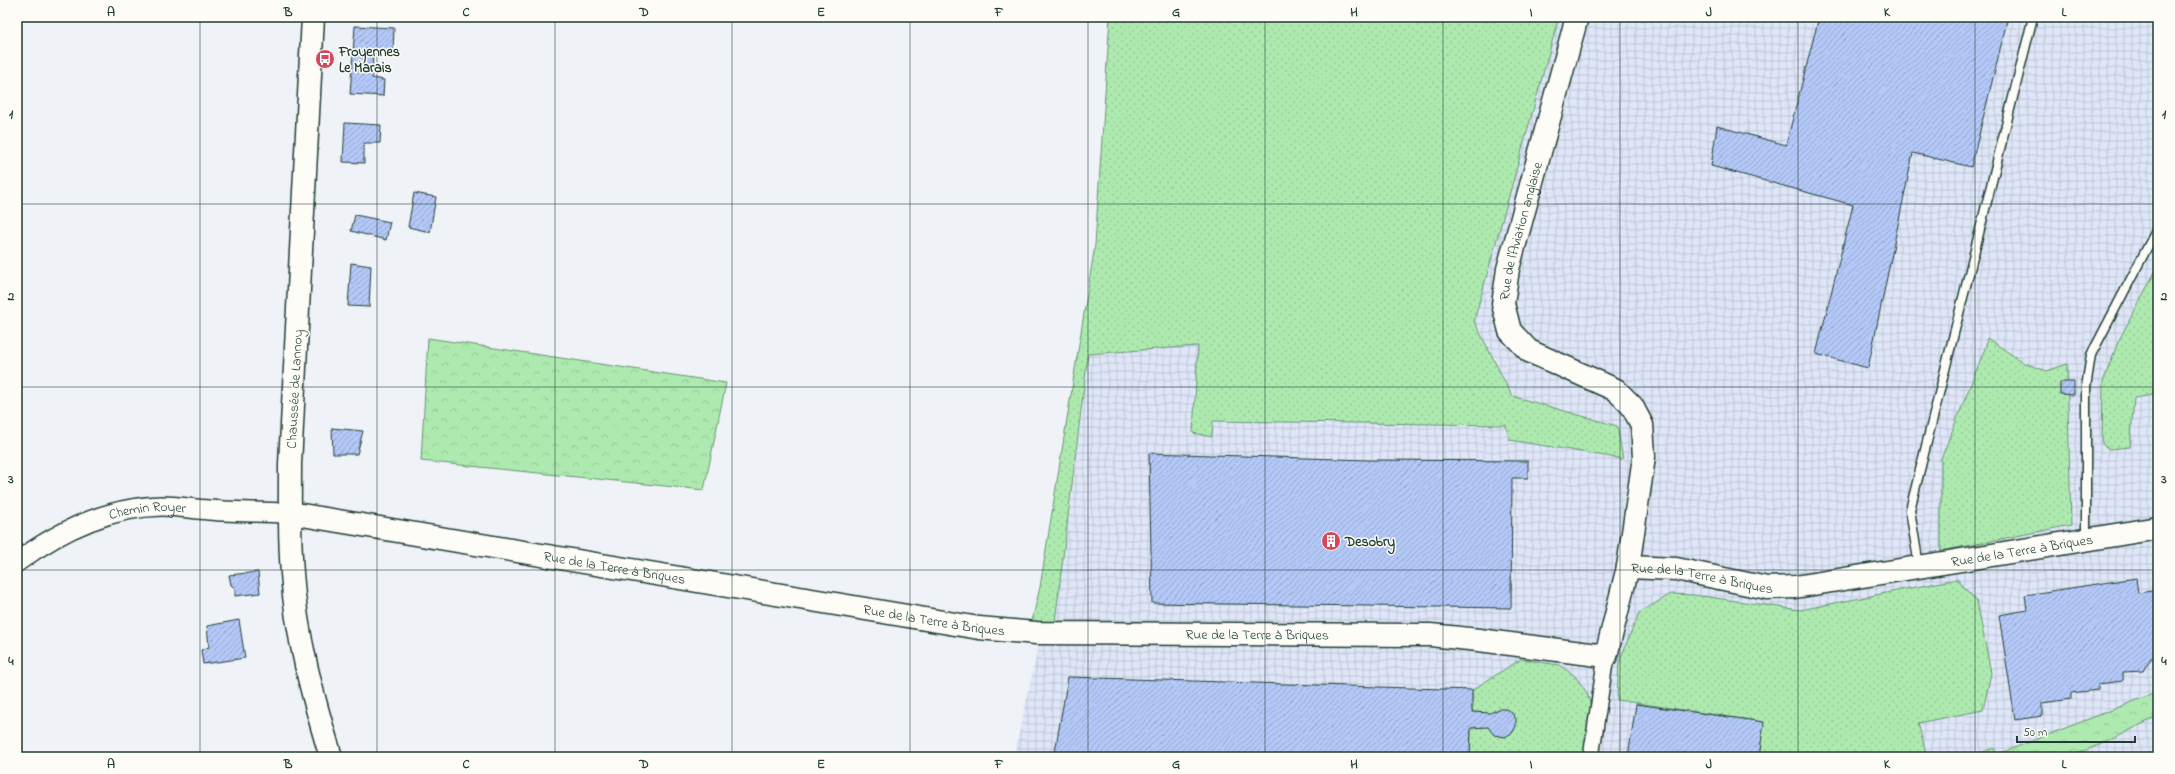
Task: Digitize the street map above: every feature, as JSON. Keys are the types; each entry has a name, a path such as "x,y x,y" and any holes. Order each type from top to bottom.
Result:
{"main road":[{"name":"Chaussée de Lannoy","path":"313,17 290,464 290,513 292,574 300,633 315,704 331,757"},
{"name":"Rue de l'Aviation anglaise","path":"1577,17 1508,269 1503,304 1510,331 1529,351 1616,390 1632,406 1642,426 1644,458 1628,567"},
{"name":"Rue de la Terre à Briques","path":"290,513 979,628 1036,633 1430,636 1479,640 1606,656 1628,567 1676,569 1767,588 1795,587 2158,528"}],"street":[{"name":"Chemin Royer","path":"17,562 40,545 69,529 101,517 134,510 162,506 290,513"},
{"path":"1591,757 1606,656"}],"lane":[{"path":"1919,567 1910,510 2033,17"},
{"path":"2086,540 2086,387 2091,355 2158,227"}],"shaded area":[{"path":"1123,17 2158,17 2158,757 1014,757 1039,643 1055,622 1082,412"}],"green space":[{"path":"1110,17 1559,17 1474,321 1512,396 1617,426 1623,459 1510,440 1506,425 1213,421 1212,437 1193,433 1198,346 1088,354 1055,622 1032,621 1040,587 1095,245"},
{"path":"2158,266 2158,394 2134,398 2130,447 2109,449 2102,444 2103,382 2118,342"},
{"path":"428,338 726,383 704,490 421,461"},
{"path":"1987,338 2024,363 2047,371 2067,364 2071,525 1941,551 1941,459 1986,346"},
{"path":"1957,579 1977,602 1991,673 1983,710 1918,723 1927,757 1759,757 1763,722 1617,700 1619,662 1639,613 1671,594 1694,595 1800,610"},
{"path":"1521,659 1559,665 1575,676 1587,693 1592,710 1586,757 1470,757 1471,728 1485,727 1486,713 1472,712 1472,690"},
{"path":"2158,692 2158,716 2104,743 2068,757 1991,757"},
{"path":"1994,748 1997,757 1968,757"}],"building":[{"path":"1819,17 2008,17 1971,167 1913,153 1868,368 1816,354 1853,205 1711,166 1717,126 1786,145"},
{"path":"355,26 394,28 393,52 373,51 372,78 384,80 383,96 350,94"},
{"path":"345,123 381,125 380,143 364,143 364,163 343,162"},
{"path":"414,193 436,197 430,232 408,227"},
{"path":"355,215 390,222 386,240 351,231"},
{"path":"351,263 371,266 369,307 348,306"},
{"path":"2060,382 2074,382 2074,395 2060,394"},
{"path":"332,428 363,431 357,454 333,454"},
{"name":"Desobry","path":"1149,453 1368,460 1528,461 1528,478 1512,478 1511,608 1152,603"},
{"path":"258,572 260,593 235,596 235,588 231,585 229,575"},
{"path":"2136,578 2138,593 2158,590 2158,658 2151,658 2144,671 2123,672 2123,681 2098,684 2098,690 2071,693 2071,699 2042,703 2042,716 2015,720 1999,615 2027,610 2025,595"},
{"path":"239,620 245,658 203,664 201,650 209,647 207,626"},
{"path":"1068,677 1472,690 1472,712 1490,713 1499,709 1506,709 1512,713 1516,719 1516,726 1513,732 1505,737 1494,735 1488,727 1471,728 1470,757 1054,757"},
{"path":"1636,704 1764,722 1759,757 1628,757"}],"place":[{"name":"Froyennes Le Marais","path":"325,59"},
{"name":"Desobry","path":"1331,541"}]}
